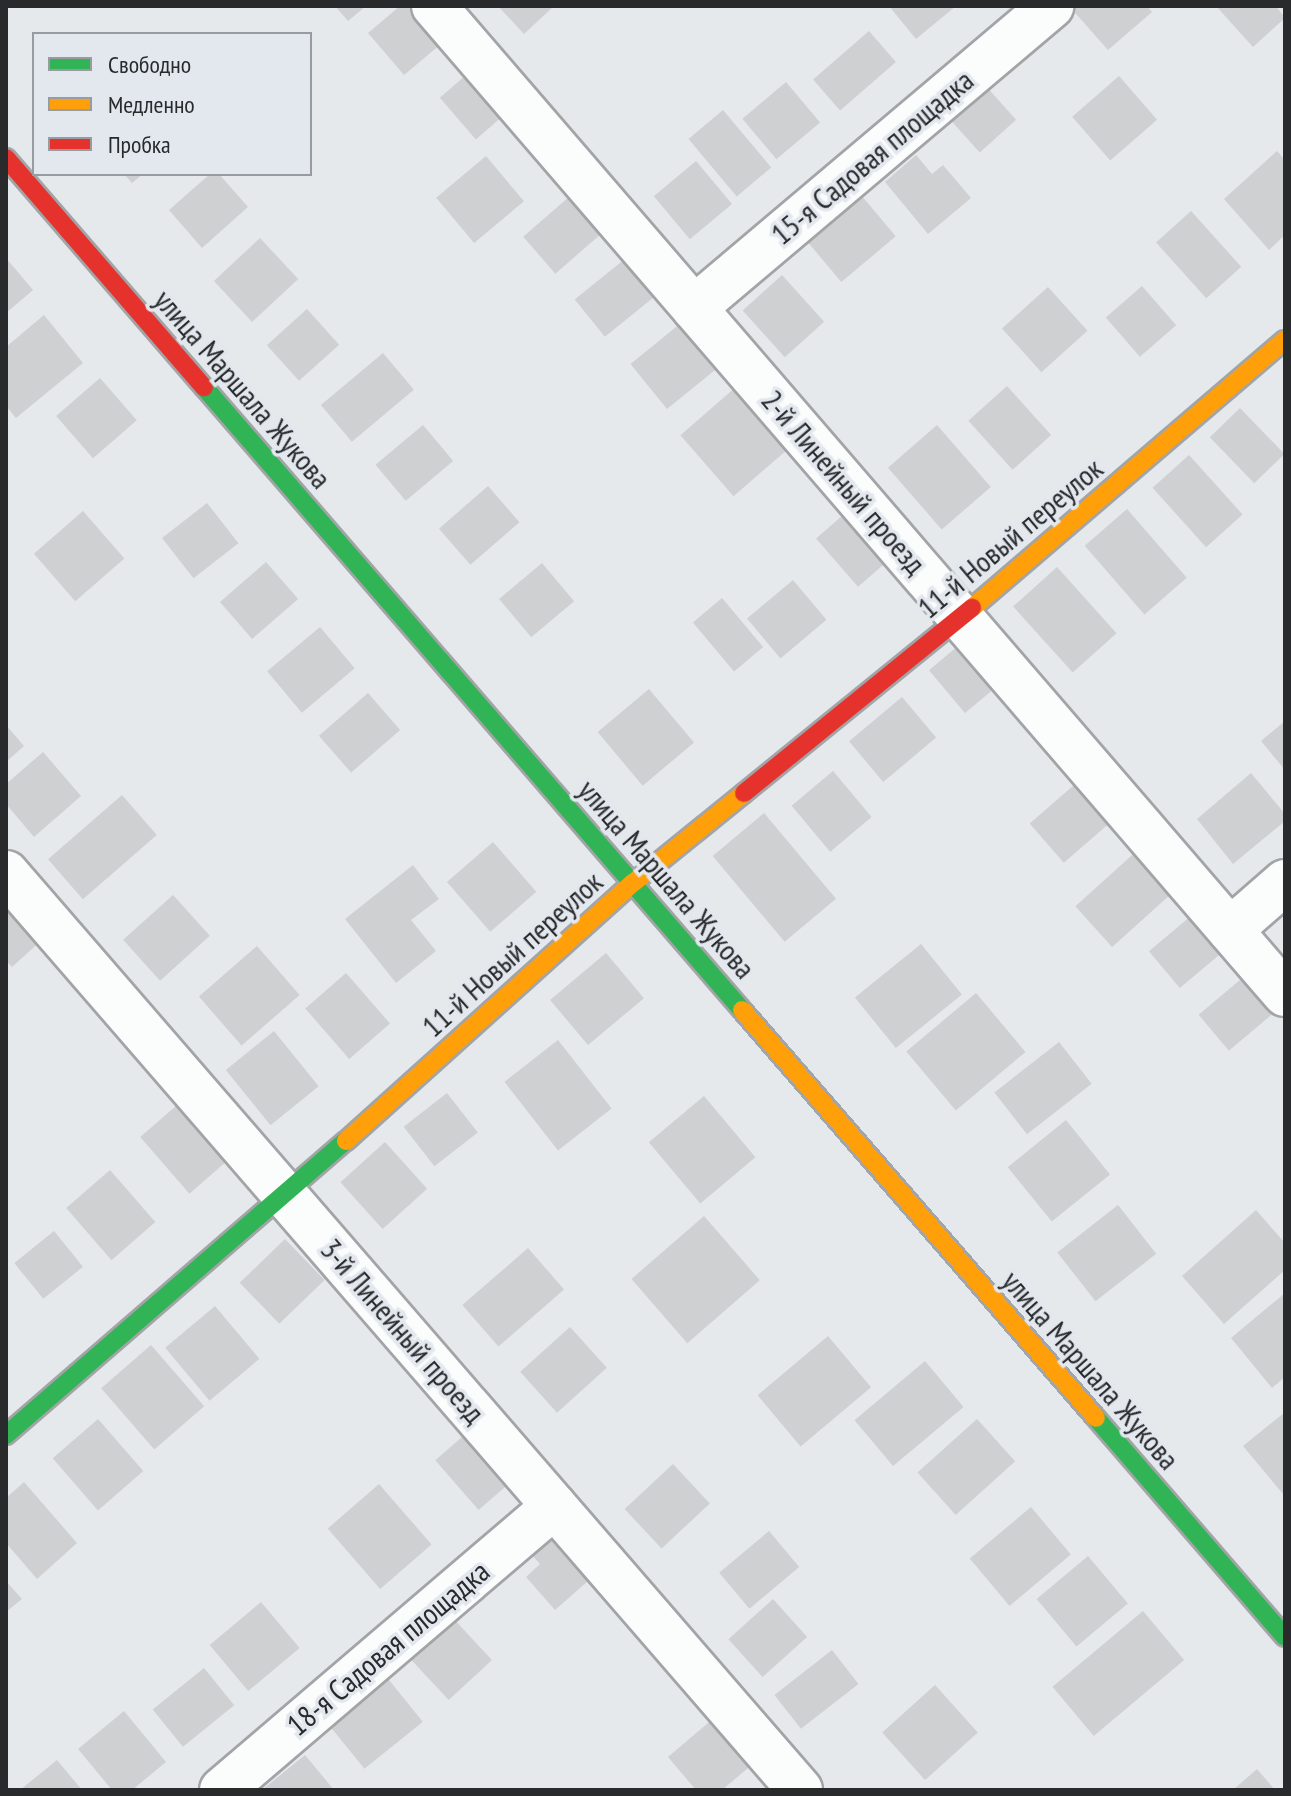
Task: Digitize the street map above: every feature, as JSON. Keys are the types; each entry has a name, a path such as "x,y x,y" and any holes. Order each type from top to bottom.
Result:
{"main road":[{"name":"улица Маршала Жукова","path":"6,158 1285,1637"},
{"name":"11-й Новый переулок","path":"6,1435 285,1196 633,883 960,618 1285,340"}],"street":[{"name":"15-я Садовая площадка","path":"694,308 1051,6"},
{"name":"2-й Линейный проезд","path":"446,10 694,308 1285,994"},
{"name":"3-й Линейный проезд","path":"9,882 800,1790"},
{"path":"1230,930 1285,882"},
{"name":"18-я Садовая площадка","path":"222,1790 554,1506"}],"building":[{"path":"335,6 366,6 348,21"},
{"path":"400,6 420,6 447,39 404,75 368,33"},
{"path":"498,6 554,6 524,34"},
{"path":"889,6 956,6 916,39"},
{"path":"1069,6 1147,6 1152,12 1108,50"},
{"path":"1216,6 1276,6 1285,18 1253,47"},
{"path":"869,31 896,62 840,110 813,80"},
{"path":"473,69 509,111 476,139 440,98"},
{"path":"1119,76 1157,120 1110,160 1072,117"},
{"path":"786,82 820,123 776,159 742,119"},
{"path":"984,84 1016,120 980,152 948,117"},
{"path":"723,110 771,167 737,196 689,139"},
{"path":"1277,151 1285,160 1285,235 1269,250 1224,199"},
{"path":"916,155 932,174 943,165 971,198 928,234 885,182"},
{"path":"486,156 524,201 474,243 436,198"},
{"path":"696,161 732,204 690,239 654,196"},
{"path":"126,176 141,176 132,183"},
{"path":"208,176 221,176 248,207 202,248 169,210"},
{"path":"861,195 896,236 841,282 807,241"},
{"path":"570,196 602,233 555,274 523,237"},
{"path":"1191,211 1241,267 1206,298 1156,242"},
{"path":"260,238 298,279 252,322 214,281"},
{"path":"6,258 33,290 6,313"},
{"path":"626,258 656,295 605,337 575,300"},
{"path":"782,275 824,322 785,357 743,310"},
{"path":"1142,286 1176,325 1140,357 1106,317"},
{"path":"1048,287 1087,331 1041,372 1002,328"},
{"path":"307,309 339,345 299,381 267,345"},
{"path":"44,315 83,363 16,418 6,406 6,347"},
{"path":"681,323 718,368 667,409 630,364"},
{"path":"383,353 414,390 352,442 321,405"},
{"path":"100,378 137,420 93,458 56,416"},
{"path":"737,386 790,447 734,496 680,435"},
{"path":"1007,386 1051,435 1013,470 968,421"},
{"path":"1240,408 1284,454 1254,483 1210,437"},
{"path":"423,425 453,461 406,501 376,465"},
{"path":"937,425 991,487 942,530 888,468"},
{"path":"1189,455 1243,514 1206,547 1153,488"},
{"path":"488,486 519,522 470,565 439,529"},
{"path":"207,503 238,543 193,578 162,538"},
{"path":"850,509 892,557 858,587 816,539"},
{"path":"1127,509 1187,578 1144,614 1085,546"},
{"path":"83,511 124,559 75,601 34,554"},
{"path":"266,562 298,599 252,639 220,602"},
{"path":"542,563 574,601 531,637 499,599"},
{"path":"1057,567 1117,633 1073,673 1013,606"},
{"path":"793,580 826,620 780,658 747,619"},
{"path":"722,598 763,647 734,671 693,622"},
{"path":"320,627 355,668 302,713 267,671"},
{"path":"965,640 1001,683 965,713 929,670"},
{"path":"649,689 694,743 643,786 598,732"},
{"path":"368,693 400,730 351,773 319,736"},
{"path":"902,697 936,738 883,782 849,741"},
{"path":"1285,721 1285,770 1261,741"},
{"path":"6,725 24,746 6,762"},
{"path":"43,752 81,796 34,837 6,804 6,784"},
{"path":"833,771 872,817 830,852 792,806"},
{"path":"1251,773 1285,814 1285,821 1233,864 1197,819"},
{"path":"1081,779 1115,818 1064,863 1030,824"},
{"path":"122,795 157,835 83,899 48,859"},
{"path":"764,813 836,899 785,942 713,856"},
{"path":"493,842 536,892 490,932 447,882"},
{"path":"1140,848 1177,889 1112,947 1075,906"},
{"path":"413,865 439,899 411,920 436,951 396,983 345,919"},
{"path":"173,895 210,936 160,981 123,940"},
{"path":"6,903 44,938 12,967 6,961"},
{"path":"1198,910 1229,947 1180,988 1149,951"},
{"path":"921,944 962,995 896,1048 855,997"},
{"path":"257,946 300,995 242,1046 199,997"},
{"path":"606,953 644,998 588,1045 550,1000"},
{"path":"1253,969 1283,1005 1229,1051 1199,1015"},
{"path":"346,973 390,1024 349,1059 305,1008"},
{"path":"976,993 1025,1052 956,1110 906,1051"},
{"path":"274,1031 319,1086 270,1125 226,1070"},
{"path":"558,1040 612,1109 558,1150 504,1082"},
{"path":"1059,1042 1092,1084 1027,1134 994,1092"},
{"path":"447,1093 478,1132 434,1166 404,1127"},
{"path":"704,1096 755,1157 700,1204 649,1142"},
{"path":"184,1099 233,1156 189,1194 140,1137"},
{"path":"1066,1120 1110,1174 1052,1222 1008,1167"},
{"path":"385,1142 427,1189 383,1229 340,1182"},
{"path":"110,1170 155,1222 111,1260 66,1208"},
{"path":"1118,1205 1156,1254 1095,1301 1057,1252"},
{"path":"1256,1210 1285,1243 1285,1270 1224,1324 1182,1276"},
{"path":"704,1216 760,1280 687,1343 632,1279"},
{"path":"54,1231 83,1267 43,1299 14,1263"},
{"path":"285,1239 325,1280 279,1324 240,1283"},
{"path":"528,1248 564,1290 498,1347 462,1305"},
{"path":"1285,1293 1285,1377 1272,1388 1231,1338"},
{"path":"215,1306 259,1359 210,1401 165,1348"},
{"path":"570,1327 607,1368 557,1413 520,1372"},
{"path":"828,1336 871,1387 801,1446 758,1395"},
{"path":"151,1345 204,1406 154,1449 101,1388"},
{"path":"925,1361 964,1407 893,1466 855,1420"},
{"path":"1285,1412 1285,1493 1283,1494 1243,1446"},
{"path":"98,1419 143,1471 98,1510 53,1458"},
{"path":"977,1419 1015,1461 956,1515 918,1473"},
{"path":"470,1430 513,1480 479,1510 435,1460"},
{"path":"673,1464 710,1503 662,1549 625,1509"},
{"path":"24,1482 77,1543 37,1579 6,1543 6,1498"},
{"path":"379,1484 431,1544 380,1589 328,1529"},
{"path":"1031,1507 1071,1554 1010,1606 970,1558"},
{"path":"555,1528 596,1574 555,1610 526,1577 540,1564 528,1551"},
{"path":"769,1531 799,1567 749,1609 719,1573"},
{"path":"1088,1556 1128,1603 1077,1647 1037,1599"},
{"path":"6,1581 22,1599 6,1612"},
{"path":"773,1599 807,1637 763,1677 728,1639"},
{"path":"261,1602 300,1648 248,1691 210,1645"},
{"path":"1143,1611 1184,1660 1094,1736 1053,1687"},
{"path":"451,1616 492,1660 449,1700 408,1656"},
{"path":"832,1650 858,1684 801,1729 774,1695"},
{"path":"204,1668 234,1705 183,1747 153,1710"},
{"path":"385,1675 423,1722 364,1769 327,1722"},
{"path":"935,1685 978,1733 925,1780 882,1733"},
{"path":"124,1711 166,1762 132,1790 112,1790 78,1749"},
{"path":"715,1717 754,1763 722,1790 696,1790 668,1757"},
{"path":"305,1755 334,1790 262,1790"},
{"path":"57,1760 82,1790 20,1790"},
{"path":"1257,1769 1275,1790 1233,1790"}],"traffic: fast":[{"path":"204,387 742,1010"},
{"path":"6,1435 346,1141"},
{"path":"1096,1418 1285,1637"}],"traffic: slow":[{"path":"972,608 1285,340"},
{"path":"346,1141 633,883 744,793"},
{"path":"742,1010 1096,1418"}],"traffic: jam":[{"path":"6,158 204,387"},
{"path":"744,793 972,608"}]}
